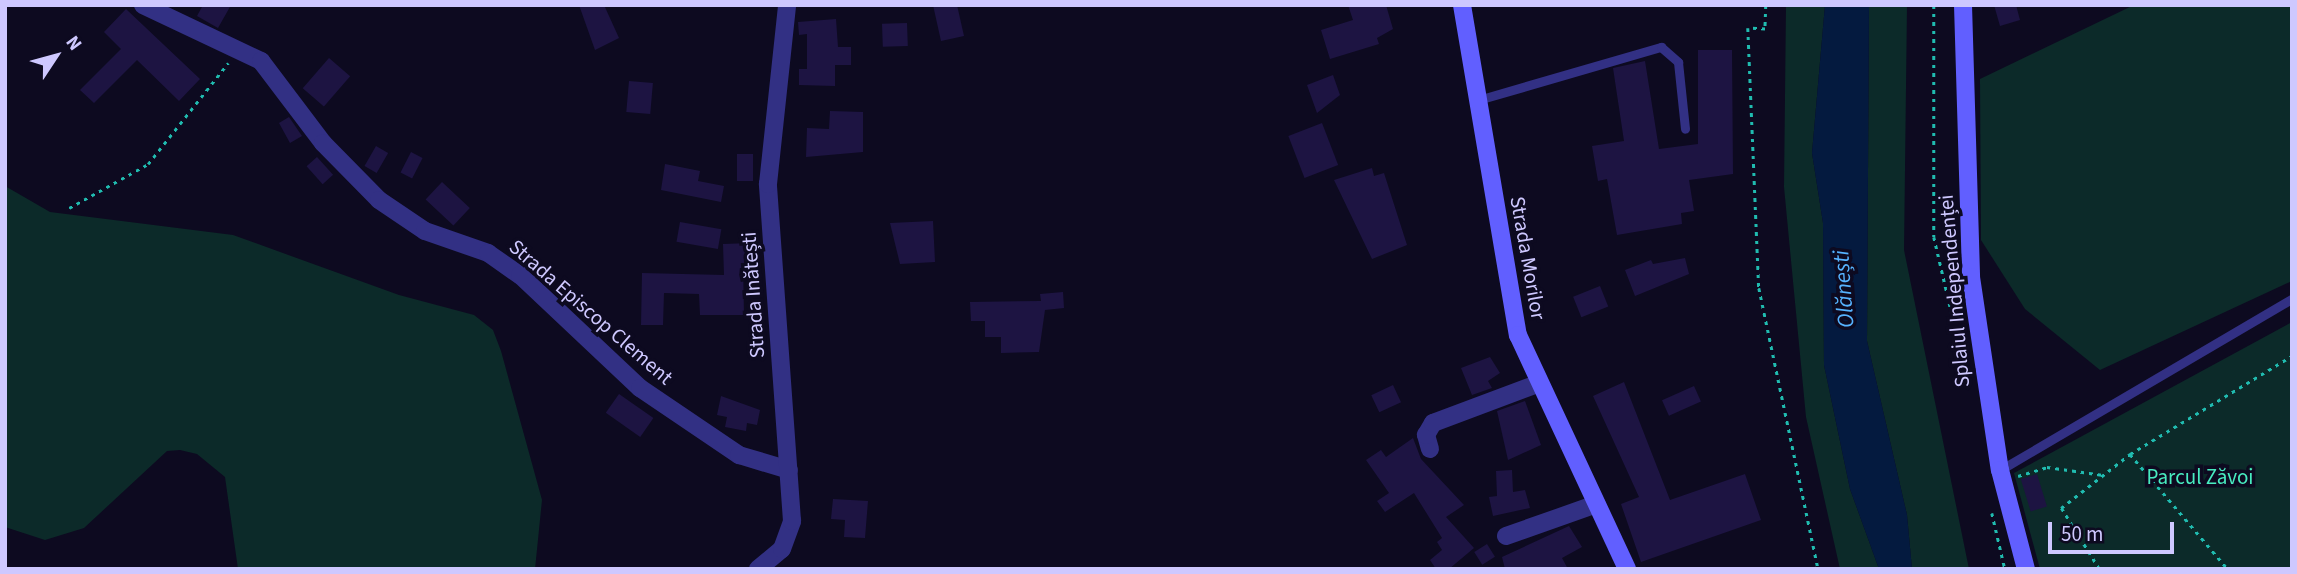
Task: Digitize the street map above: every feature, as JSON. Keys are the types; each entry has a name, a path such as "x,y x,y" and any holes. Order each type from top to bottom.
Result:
{"street":[{"name":"Strada Episcop Clement","path":"143,5 239,49 288,90 323,143 380,200 425,231 488,253 520,275 640,388 738,455 789,470"},
{"name":"Strada Inătești","path":"758,569 789,537 789,470 768,184 787,5"},
{"name":"Strada Morilor","path":"1462,5 1513,311 1540,383 1627,569"},
{"name":"Splaiul Independenței","path":"1962,5 1971,277 2026,569"},
{"path":"1430,449 1426,435 1433,424 1540,383"},
{"path":"1506,536 1597,504"}],"lane":[{"path":"1478,100 1661,47 1670,48 1678,62 1685,129"},
{"path":"2008,473 2292,299"}],"path":[{"path":"1766,5 1765,29 1748,28 1759,288 1818,569"},
{"path":"69,208 148,164 239,49"},
{"path":"2099,569 2061,508 2130,454 2292,356"},
{"path":"2130,454 2228,569"},
{"path":"2008,473 2047,467 2103,475"}],"green space":[{"path":"1786,5 1825,5 1812,153 1823,223 1824,365 1850,489 1879,569 1840,569 1806,417 1784,187"},
{"path":"1869,5 1907,5 1904,250 1969,569 1912,569 1907,515 1867,341"},
{"path":"2134,5 2292,5 2292,281 2100,370 2025,309 1981,240 1980,79"},
{"path":"5,186 50,212 233,235 399,295 474,315 493,330 501,351 542,500 535,569 238,569 225,477 197,454 180,450 167,451 84,528 45,540 5,527"},
{"name":"Parcul Zăvoi","path":"2292,322 2292,569 2040,569 2014,473"}],"water":[{"name":"Olănești","path":"1825,5 1869,5 1867,341 1907,515 1912,569 1879,569 1850,489 1824,365 1823,223 1812,153"}],"building":[{"path":"203,5 231,5 218,28 197,16"},
{"path":"579,5 604,5 619,38 595,50"},
{"path":"933,5 957,5 964,36 941,41"},
{"path":"1348,5 1386,5 1393,29 1377,38 1379,44 1330,59 1321,30 1353,20"},
{"path":"1994,5 2016,5 2020,20 2000,26"},
{"path":"126,9 200,79 179,101 137,60 94,103 80,90 121,49 104,32"},
{"path":"836,19 838,47 851,47 851,65 835,65 835,86 799,85 799,69 807,69 807,34 799,35 798,22"},
{"path":"907,23 908,46 883,47 882,24"},
{"path":"1698,50 1732,50 1733,174 1689,180 1694,211 1681,213 1682,224 1617,235 1607,179 1598,181 1592,146 1624,141 1613,68 1645,61 1659,149 1698,144"},
{"path":"329,58 350,76 324,107 303,88"},
{"path":"1333,75 1340,95 1317,113 1307,85"},
{"path":"629,81 653,83 650,114 626,112"},
{"path":"830,111 863,112 863,152 806,157 807,128 829,129"},
{"path":"289,117 302,136 290,143 279,123"},
{"path":"1322,123 1338,165 1305,178 1288,136"},
{"path":"376,146 388,153 377,173 364,166"},
{"path":"411,152 423,158 412,178 401,172"},
{"path":"737,154 753,154 753,181 737,181"},
{"path":"317,157 333,175 323,184 307,166"},
{"path":"665,164 700,171 698,181 724,186 721,202 661,190"},
{"path":"1372,168 1374,176 1384,173 1407,245 1372,259 1334,180"},
{"path":"442,182 470,208 453,225 426,200"},
{"path":"933,221 935,262 900,264 890,223"},
{"path":"680,222 721,229 718,249 677,242"},
{"path":"751,243 752,263 743,264 744,315 700,315 699,294 664,293 663,325 641,325 642,273 724,275 723,244"},
{"path":"1685,258 1689,274 1635,296 1625,270 1651,260 1653,264"},
{"path":"1600,286 1608,306 1581,317 1573,297"},
{"path":"1063,292 1064,308 1045,310 1039,352 1001,353 1001,337 985,337 985,321 971,321 970,302 1041,301 1040,294"},
{"path":"1490,357 1500,373 1488,381 1492,388 1472,395 1461,368"},
{"path":"1624,382 1670,500 1745,474 1761,520 1641,562 1621,504 1639,497 1593,396"},
{"path":"1393,385 1401,402 1379,412 1371,395"},
{"path":"1694,386 1701,402 1669,416 1662,400"},
{"path":"619,394 653,418 640,437 606,413"},
{"path":"721,396 760,410 757,425 747,423 746,431 725,427 727,417 717,415"},
{"path":"1525,401 1541,445 1508,460 1497,411"},
{"path":"1413,438 1421,459 1464,505 1446,517 1474,548 1449,569 1436,569 1430,560 1442,550 1437,542 1442,538 1414,493 1385,512 1377,501 1389,493 1366,460 1381,450 1386,457"},
{"path":"1512,470 1513,492 1525,490 1530,508 1493,516 1489,497 1497,496 1496,471"},
{"path":"2037,474 2047,507 2031,511 2021,479"},
{"path":"833,499 868,501 865,538 844,537 845,520 831,519"},
{"path":"1569,526 1582,547 1562,558 1568,569 1505,569 1502,557"},
{"path":"1487,544 1495,557 1482,565 1474,552"}]}
